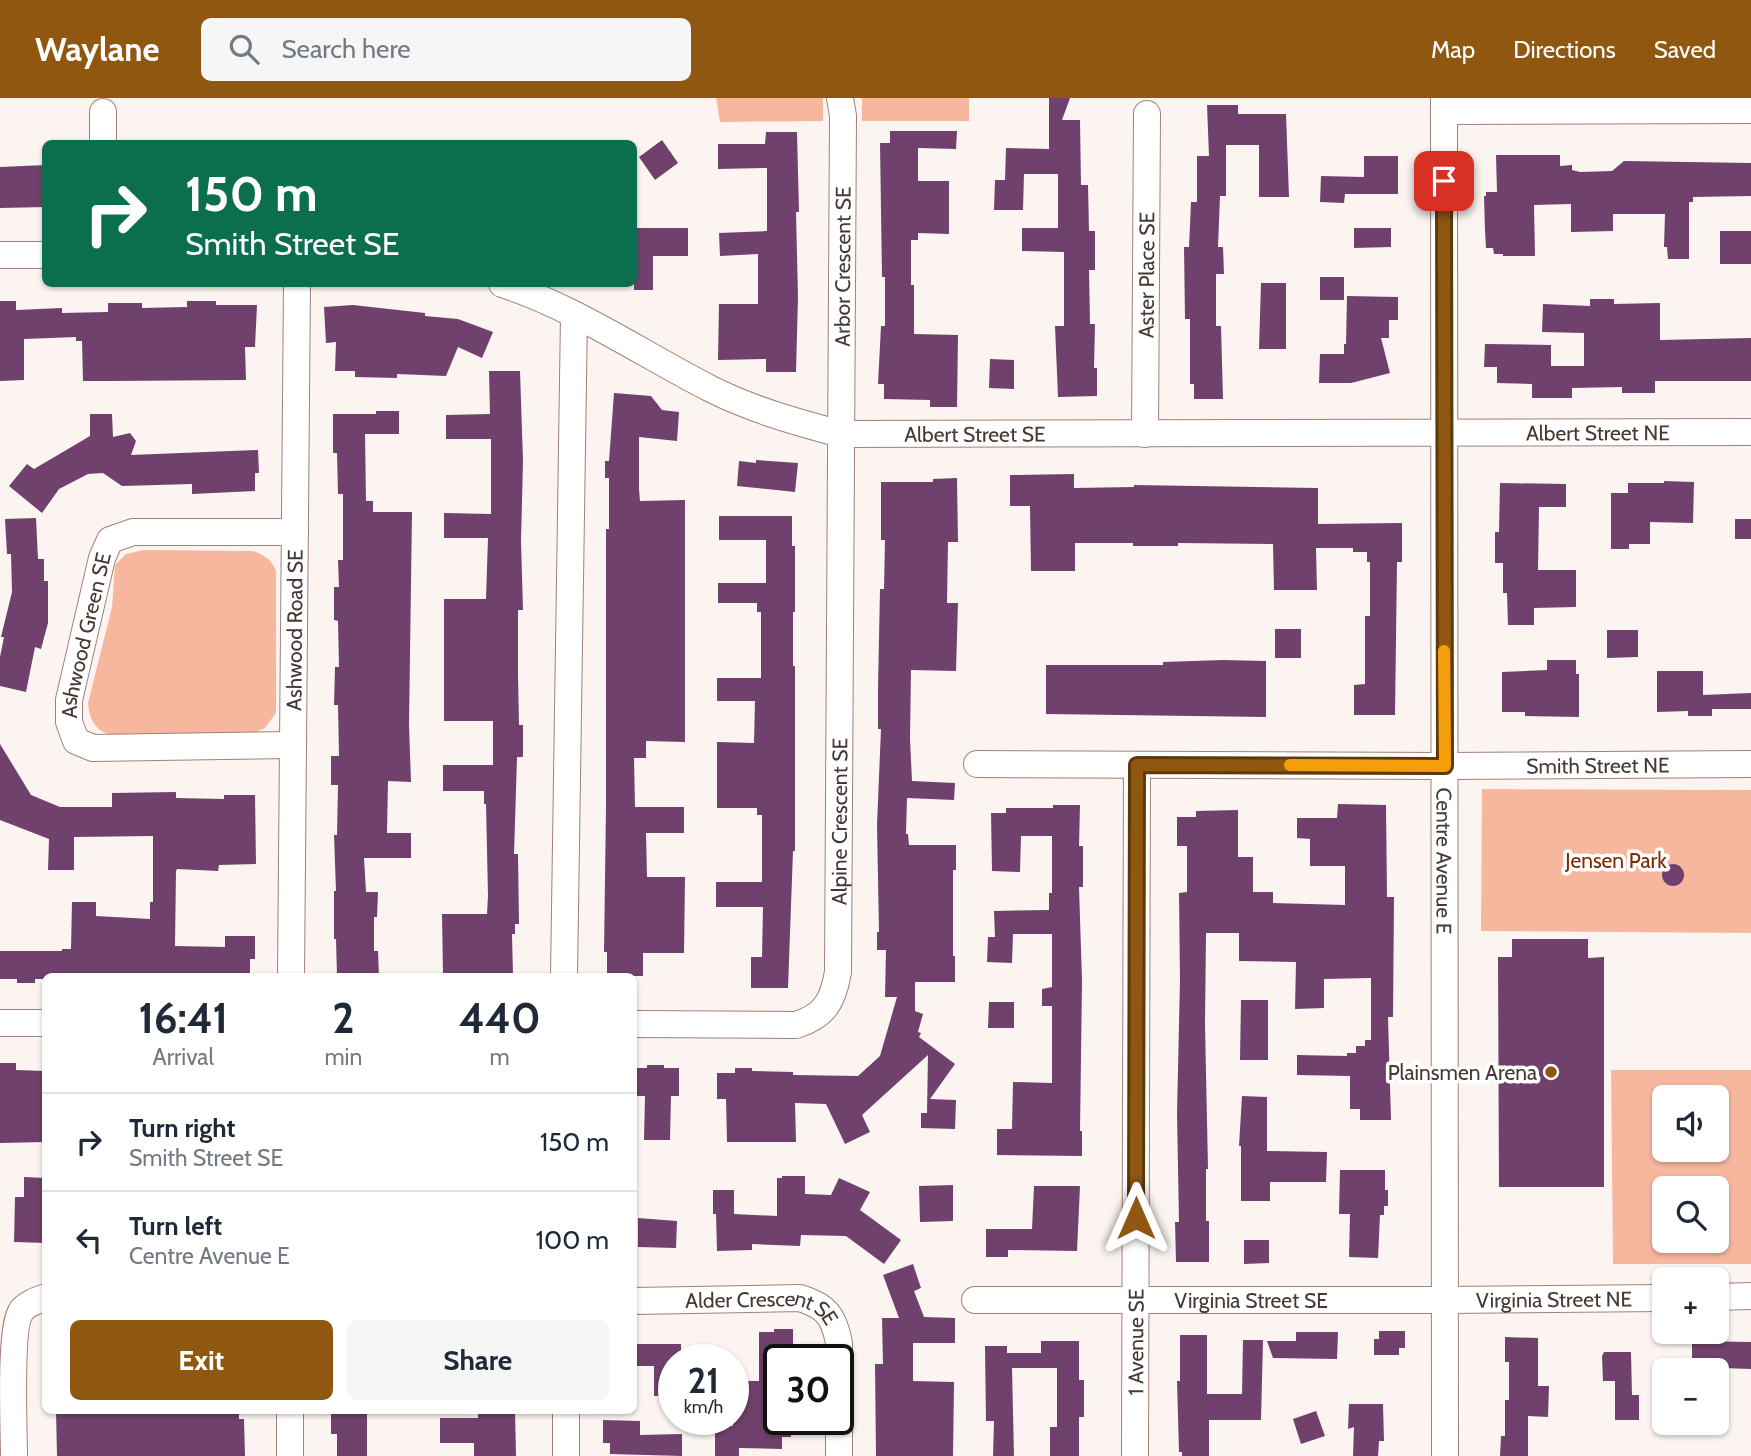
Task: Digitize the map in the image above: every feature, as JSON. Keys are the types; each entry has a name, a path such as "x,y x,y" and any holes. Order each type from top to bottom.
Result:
{"street":[{"name":"Arbor Crescent SE","path":"840,98 843,116 841,435"},
{"path":"1444,105 1751,110"},
{"name":"Centre Avenue E","path":"1444,105 1445,1456"},
{"path":"103,112 103,140"},
{"name":"Aster Place SE","path":"1145,435 1147,114"},
{"path":"0,256 42,255"},
{"name":"Ashwood Road SE","path":"291,973 297,287"},
{"name":"Albert Street SE","path":"518,287 540,291 574,315 724,394 774,416 841,435 1445,434"},
{"path":"564,973 574,315"},
{"name":"Albert Street NE","path":"1445,434 1751,432"},
{"name":"Alpine Crescent SE","path":"637,1024 796,1025 814,1020 835,992 838,972 841,435"},
{"name":"Ashwood Green SE","path":"293,746 93,748 76,741 69,722 69,700 102,558 110,540 133,532 295,532"},
{"name":"Smith Street NE","path":"977,764 1751,764"},
{"name":"1 Avenue SE","path":"1135,1456 1137,765"},
{"path":"0,1023 42,1023"},
{"path":"1729,1297 1751,1296"},
{"path":"14,1456 15,1332 21,1311 42,1298"},
{"name":"Alder Crescent SE","path":"637,1301 800,1298 817,1303 828,1313 836,1326 839,1343 839,1456"},
{"name":"Virginia Street NE","path":"1445,1300 1652,1298"},
{"name":"Virginia Street SE","path":"975,1300 1445,1300"},
{"path":"290,1414 290,1456"},
{"path":"566,1414 566,1456"}],"green space":[{"path":"716,98 823,98 823,121 720,122"},
{"path":"862,98 969,98 969,121 862,121"},
{"path":"144,550 253,551 272,564 276,571 276,713 265,728 249,735 109,734 93,722 88,703 112,607 115,565 126,554"},
{"name":"Jensen Park","path":"1482,789 1751,790 1751,933 1481,931"},
{"path":"1611,1070 1751,1070 1751,1264 1613,1264"}],"building":[{"path":"1049,98 1070,98 1062,120 1080,120 1081,185 1088,185 1089,231 1095,231 1095,270 1089,270 1090,324 1095,324 1094,368 1097,368 1097,396 1058,397 1055,326 1064,326 1064,252 1022,251 1022,228 1058,228 1058,174 1024,174 1023,210 994,210 995,180 1005,180 1006,148 1049,149"},
{"path":"1207,105 1238,105 1238,114 1286,114 1289,197 1259,197 1259,145 1226,145 1226,196 1220,196 1218,247 1223,247 1224,274 1216,274 1216,326 1221,326 1223,399 1194,399 1194,384 1190,384 1190,319 1185,319 1184,247 1189,247 1191,202 1197,202 1197,156 1209,156"},
{"path":"890,131 957,131 956,149 918,148 918,181 949,181 949,234 918,233 918,240 911,240 911,285 914,285 914,334 958,335 957,407 930,407 930,400 884,399 884,384 878,384 881,326 885,326 880,143 890,143"},
{"path":"766,132 797,132 799,212 796,212 796,372 766,372 766,359 718,360 719,304 758,304 758,254 720,256 719,233 767,231 767,168 718,169 718,144 765,144"},
{"path":"662,140 678,163 655,180 639,157"},
{"path":"1496,155 1560,155 1560,166 1572,165 1572,170 1580,172 1612,171 1624,161 1751,163 1751,196 1693,197 1693,202 1689,202 1689,259 1668,259 1667,247 1664,247 1665,214 1613,214 1613,231 1571,232 1571,204 1534,205 1535,256 1503,256 1494,254 1493,248 1486,248 1484,196 1486,192 1497,192"},
{"path":"1364,156 1398,156 1398,194 1345,194 1344,203 1320,202 1321,176 1364,177"},
{"path":"42,165 42,207 0,208 0,167"},
{"path":"637,228 688,228 688,256 653,256 653,290 634,290 634,287 637,287"},
{"path":"1354,228 1391,228 1391,247 1354,248"},
{"path":"1720,231 1751,231 1751,264 1720,264"},
{"path":"1320,277 1344,277 1344,300 1320,300"},
{"path":"1261,283 1286,283 1286,349 1259,349"},
{"path":"1347,296 1398,297 1398,320 1389,320 1389,338 1381,338 1390,373 1351,383 1319,383 1320,354 1344,354"},
{"path":"1590,299 1614,299 1614,304 1660,303 1660,340 1751,338 1751,381 1655,381 1655,393 1622,393 1622,387 1572,388 1572,398 1532,398 1532,384 1497,383 1497,367 1484,367 1485,344 1551,345 1551,366 1584,366 1584,333 1542,332 1543,304 1590,306"},
{"path":"0,301 16,301 16,310 62,308 62,313 108,312 108,303 142,303 142,308 187,307 187,301 216,301 216,305 257,305 255,347 245,347 246,380 83,381 82,341 76,341 76,337 24,339 24,380 0,381"},
{"path":"353,305 458,319 493,332 482,358 458,347 446,376 397,374 397,378 355,377 355,371 335,371 336,342 326,343 324,307"},
{"path":"990,359 1014,360 1014,389 989,388"},
{"path":"489,371 520,371 523,610 518,610 518,676 523,757 517,757 514,854 518,854 519,924 515,924 515,934 512,934 513,973 443,973 442,914 487,914 488,896 484,791 443,791 443,765 493,765 493,721 444,721 444,599 486,599 488,538 444,538 444,513 491,514 491,439 446,439 446,415 490,414"},
{"path":"614,393 651,396 662,410 679,412 677,441 639,437 639,489 640,501 685,500 685,742 646,741 646,758 634,758 635,807 684,807 684,833 646,833 647,877 685,877 684,953 643,953 643,976 637,976 637,973 607,973 607,952 604,952 606,529 609,529 609,478 605,478 605,461 609,461"},
{"path":"376,411 399,411 399,434 365,434 366,501 373,501 373,512 412,512 409,725 411,782 388,781 387,833 411,833 411,858 364,858 366,892 378,892 377,917 374,917 374,951 378,951 379,973 337,973 334,939 334,835 337,835 338,785 331,785 331,756 339,756 338,705 334,705 335,667 339,667 334,587 339,587 338,560 343,560 343,494 338,494 337,453 333,453 333,414 376,414"},
{"path":"90,414 112,414 113,437 130,433 136,441 131,455 258,450 259,473 255,473 255,491 192,494 192,484 122,486 103,473 88,474 59,489 42,513 9,486 27,464 34,469 90,436"},
{"path":"756,460 798,463 795,492 737,486 739,461 756,463"},
{"path":"1074,474 1074,488 1134,485 1318,488 1318,524 1402,523 1402,562 1397,562 1395,715 1354,715 1354,685 1365,684 1365,616 1370,616 1370,562 1367,562 1367,552 1353,552 1353,548 1316,548 1317,590 1274,590 1273,544 1178,543 1178,546 1133,546 1133,543 1075,543 1075,571 1031,571 1030,506 1010,506 1010,475"},
{"path":"957,478 958,542 948,542 947,603 958,603 956,671 911,670 910,739 912,781 955,783 954,800 907,798 906,834 909,845 956,845 956,870 953,870 955,982 915,982 915,1011 923,1014 919,1037 955,1064 930,1099 956,1100 955,1129 921,1128 921,1113 927,1113 928,1055 862,1115 870,1132 845,1144 826,1104 795,1103 796,1142 727,1142 726,1099 717,1099 717,1073 735,1073 735,1068 752,1068 752,1071 793,1072 793,1075 858,1076 880,1056 897,997 885,997 886,950 877,950 877,825 881,729 878,729 878,688 880,589 884,589 885,540 881,540 881,482 933,482 933,479"},
{"path":"1694,482 1693,523 1650,522 1650,544 1629,544 1629,549 1611,549 1611,493 1628,493 1628,483"},
{"path":"1500,483 1566,484 1566,507 1539,507 1538,570 1576,570 1576,607 1534,608 1534,625 1508,625 1507,593 1503,593 1503,563 1495,563"},
{"path":"719,516 792,516 792,546 795,546 795,851 788,988 751,988 751,957 762,957 763,907 716,907 716,882 762,882 762,815 757,815 757,808 717,808 717,742 754,743 755,701 717,701 717,678 761,678 761,612 757,612 757,603 718,603 718,583 766,583 766,540 719,540"},
{"path":"36,518 38,559 44,559 44,581 48,581 48,623 41,649 35,647 26,692 0,686 0,657 4,637 1,637 12,592 11,554 7,554 5,519"},
{"path":"1735,519 1751,519 1751,539 1735,539"},
{"path":"1275,629 1301,629 1301,658 1275,658"},
{"path":"1607,630 1638,630 1638,657 1607,658"},
{"path":"1547,660 1576,660 1576,674 1579,674 1579,717 1525,716 1525,712 1502,712 1502,672 1547,670"},
{"path":"1266,661 1266,717 1046,714 1046,665 1163,665 1163,662"},
{"path":"1657,671 1703,671 1703,695 1751,693 1751,709 1712,709 1712,716 1688,716 1688,711 1657,712"},
{"path":"0,744 31,795 60,807 112,807 112,793 176,792 176,798 224,799 224,795 255,795 256,864 219,865 218,871 176,871 175,946 225,947 225,936 255,936 255,959 250,959 250,973 42,973 42,979 35,979 35,983 0,979 0,951 71,949 72,902 96,902 96,916 150,919 150,902 153,902 153,836 74,837 74,870 48,870 49,839 0,820"},
{"path":"1338,804 1386,805 1387,897 1394,897 1393,1017 1388,1017 1391,1120 1360,1120 1360,1109 1350,1109 1350,1076 1297,1075 1297,1055 1347,1056 1347,1053 1356,1053 1356,1046 1365,1046 1365,1040 1371,1040 1371,978 1324,979 1324,1008 1295,1009 1296,962 1239,961 1239,933 1206,933 1206,1221 1209,1221 1209,1262 1176,1262 1175,1222 1179,1222 1179,893 1187,892 1187,846 1177,846 1177,817 1196,817 1196,811 1238,810 1238,857 1253,857 1253,892 1273,892 1273,903 1345,905 1345,866 1310,866 1310,839 1297,838 1297,818 1337,818"},
{"path":"1053,805 1080,805 1079,846 1083,846 1083,887 1079,887 1082,1156 997,1155 997,1129 1012,1129 1013,1082 1052,1083 1052,1006 1042,1006 1042,989 1052,987 1052,934 1013,934 1012,963 987,962 988,937 995,937 994,911 1049,910 1049,893 1052,893 1052,836 1021,836 1020,872 992,871 991,813 1006,813 1006,808 1053,808"},
{"path":"1669,864 1677,864 1684,871 1684,879 1677,886 1669,886 1662,879 1662,871"},
{"name":"Plainsmen Arena","path":"1512,939 1588,939 1588,958 1604,957 1604,1187 1499,1187 1498,957 1512,957"},
{"path":"1241,1000 1268,1000 1268,1060 1240,1060"},
{"path":"989,1002 1014,1002 1014,1028 988,1028"},
{"path":"0,1063 16,1063 16,1070 42,1071 42,1142 0,1143"},
{"path":"647,1065 664,1065 664,1068 679,1068 679,1096 671,1096 670,1140 644,1140 645,1096 637,1096 637,1068 647,1068"},
{"path":"1242,1096 1267,1097 1267,1151 1327,1152 1326,1182 1270,1182 1270,1201 1241,1201 1239,1146"},
{"path":"1340,1170 1385,1170 1388,1206 1384,1206 1384,1215 1380,1215 1378,1258 1349,1257 1350,1214 1339,1214"},
{"path":"805,1176 805,1194 831,1195 839,1178 870,1192 860,1210 901,1240 884,1264 846,1236 801,1235 800,1246 752,1244 752,1250 717,1251 713,1190 734,1190 734,1214 777,1216 777,1178"},
{"path":"24,1177 42,1178 42,1243 14,1242 15,1197 24,1197"},
{"path":"953,1185 953,1221 920,1222 919,1186"},
{"path":"1034,1186 1080,1186 1077,1251 1008,1250 1008,1257 986,1257 986,1229 1032,1229"},
{"path":"638,1218 677,1221 676,1248 638,1247"},
{"path":"1244,1240 1269,1240 1269,1263 1244,1264"},
{"path":"913,1264 921,1288 914,1291 924,1317 955,1318 955,1343 913,1343 913,1381 954,1382 953,1456 876,1456 875,1364 883,1364 882,1318 899,1318 883,1275"},
{"path":"774,1329 793,1329 793,1344 763,1344 763,1435 791,1437 782,1437 782,1449 739,1448 739,1456 715,1456 715,1435 749,1435 749,1381 759,1381 759,1332 774,1332"},
{"path":"1379,1331 1405,1331 1405,1348 1399,1348 1399,1355 1374,1355 1374,1339 1379,1339"},
{"path":"1296,1332 1338,1332 1337,1359 1273,1358 1267,1341 1296,1341"},
{"path":"1180,1335 1207,1335 1207,1394 1242,1394 1243,1340 1263,1340 1261,1420 1209,1420 1209,1456 1182,1456 1182,1452 1179,1452 1177,1381 1180,1381"},
{"path":"1505,1337 1538,1338 1538,1386 1549,1386 1548,1417 1528,1416 1528,1456 1500,1456 1501,1436 1505,1436 1505,1400 1509,1400 1509,1362 1505,1362"},
{"path":"1041,1341 1079,1341 1079,1380 1084,1380 1084,1417 1079,1417 1079,1456 1050,1456 1050,1427 1057,1427 1057,1368 1012,1368 1014,1456 993,1456 994,1421 986,1421 985,1346 1007,1346 1007,1353 1041,1353"},
{"path":"1751,1342 1751,1369 1729,1368 1729,1358 1692,1358 1692,1344"},
{"path":"637,1344 658,1344 658,1396 654,1396 654,1366 637,1366"},
{"path":"1604,1352 1631,1352 1632,1395 1639,1395 1639,1420 1615,1420 1615,1381 1603,1381"},
{"path":"1349,1404 1383,1404 1384,1441 1379,1441 1378,1456 1353,1456 1354,1427 1348,1429"},
{"path":"1316,1411 1325,1436 1301,1444 1293,1419"},
{"path":"56,1414 239,1414 239,1419 244,1419 245,1456 57,1456"},
{"path":"331,1414 367,1414 367,1456 337,1456 337,1434 331,1434"},
{"path":"478,1414 515,1414 516,1456 474,1456 474,1443 440,1443 440,1418 478,1418"},
{"path":"603,1420 640,1421 640,1435 682,1435 682,1456 610,1454 610,1443 603,1443"}],"slow traffic":[{"path":"1290,765 1445,766 1444,651"}],"place":[{"name":"Plainsmen Arena","path":"1551,1072"}],"route":[{"path":"1136,1218 1137,765 1445,766 1444,181"}]}
